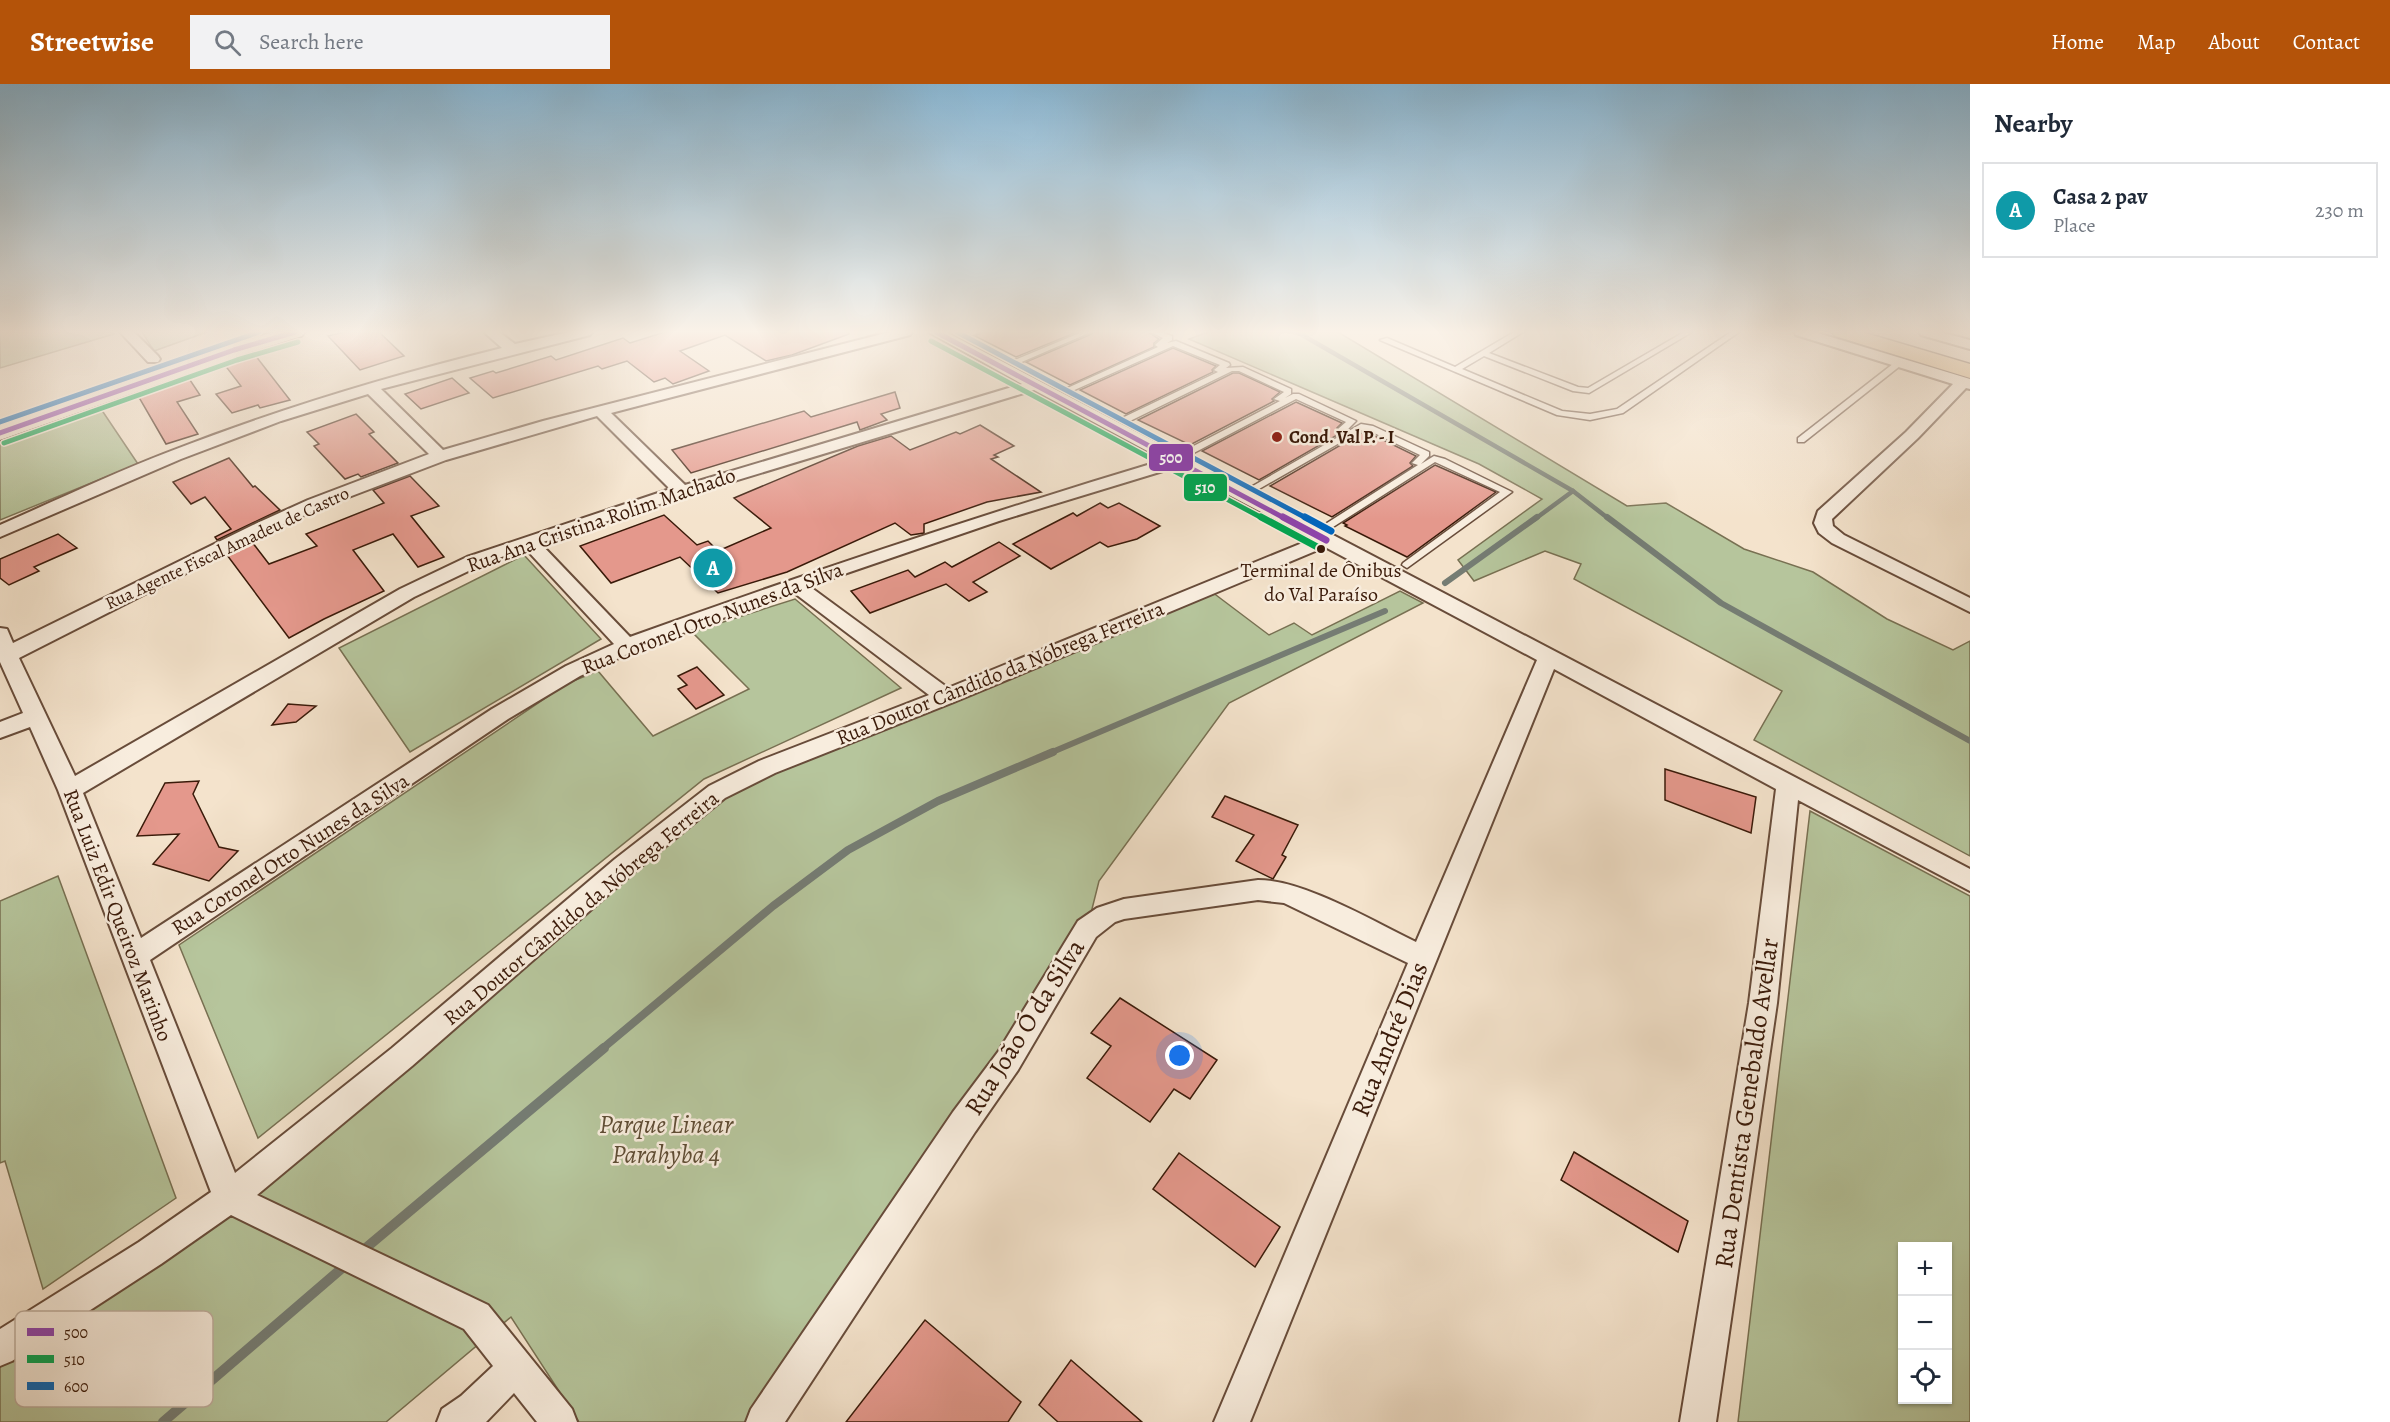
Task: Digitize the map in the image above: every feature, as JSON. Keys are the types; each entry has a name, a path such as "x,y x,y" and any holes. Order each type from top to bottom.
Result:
{"main road":[{"path":"0,415 56,394"},
{"path":"0,433 109,394"}],"street":[{"path":"0,532 174,456 352,394"},
{"path":"378,394 440,456"},
{"name":"Rua Agente Fiscal Amadeu de Castro","path":"4,645 324,500 440,456 664,394"},
{"name":"Rua Ana Cristina Rolim Machado","path":"70,790 407,592 474,561 682,491 1004,394"},
{"path":"1064,394 1400,570 1548,658 1970,881"},
{"path":"1953,394 1912,435 1824,514 1822,521 1823,527 1838,539 1970,606"},
{"path":"600,411 682,491"},
{"name":"Rua Coronel Otto Nunes da Silva","path":"135,956 500,714 573,670 627,646 795,584 1178,456"},
{"name":"Rua Doutor Cândido da Nóbrega Ferreira","path":"59,1311 150,1253 229,1198 402,1057 658,838 717,792 767,767 946,697 1320,530"},
{"path":"528,541 627,646"},
{"path":"795,584 946,697"},
{"name":"Rua Luiz Edir Queiroz Marinho","path":"4,645 70,790 229,1198"},
{"name":"Rua André Dias","path":"1232,1422 1312,1231 1422,957 1548,658"},
{"path":"0,730 36,717"},
{"name":"Rua Dentista Genebaldo Avellar","path":"1698,1422 1764,1002 1788,784"},
{"name":"Rua João Ó da Silva","path":"764,1422 964,1122 1008,1061 1087,929 1094,922 1124,909 1258,890 1274,890 1290,894 1422,957"},
{"path":"229,1198 476,1317 559,1422"},
{"name":"Rua Doutor Cândido da Nóbrega Ferreira","path":"0,1349 15,1339"},
{"path":"455,1422 474,1409 516,1367"}],"lane":[{"path":"1116,422 1169,394"},
{"path":"1116,422 1176,394"},
{"path":"1178,456 1286,394"},
{"path":"1515,394 1560,413 1590,417 1620,411 1644,394"},
{"path":"1801,440 1859,394"},
{"path":"1178,456 1293,397 1299,397 1352,421 1345,429 1246,489"},
{"path":"1246,489 1361,427 1370,428 1425,454 1424,458 1320,530"},
{"path":"1320,530 1434,459 1507,492 1400,570"}],"green space":[{"path":"1318,394 1442,394 1627,506 1666,503 1744,549 1813,572 1887,619 1953,650 1970,641 1970,856 1754,740 1782,691 1574,579 1581,564 1545,551 1474,581 1458,560 1542,499 1479,464"},
{"path":"97,403 138,464 0,520 0,442"},
{"path":"524,555 601,639 410,752 339,648"},
{"name":"Parque Linear Parahyba 4","path":"1208,589 1269,635 1294,623 1312,635 1400,591 1423,603 1229,703 1099,881 1087,929 762,1422 579,1422 511,1317 386,1422 0,1422 0,1345 15,1335 15,1407 213,1407 213,1311 53,1311 229,1198 739,780"},
{"path":"795,599 901,688 704,779 258,1138 179,945 568,683 598,671 653,736 749,689 692,632"},
{"path":"1810,811 1970,896 1970,1422 1738,1422"},
{"path":"58,876 176,1198 43,1289 5,1161 0,1163 0,901"}],"building":[{"path":"137,394 200,394 177,402 198,434 166,444"},
{"path":"216,394 286,394 290,400 260,408 258,405 232,413"},
{"path":"405,394 465,394 421,409"},
{"path":"489,394 505,394 493,398"},
{"path":"887,394 896,394 900,408 881,414 887,420 860,430 857,422 691,473 672,450 804,411 811,417"},
{"path":"1089,394 1167,394 1126,414"},
{"path":"1190,394 1277,394 1272,399 1274,401 1190,445 1138,420"},
{"name":"Cond. Val P. - I","path":"1296,402 1342,423 1337,428 1339,434 1259,480 1202,451"},
{"path":"356,414 374,432 369,434 398,463 361,477 358,474 345,479 314,446 319,444 307,432"},
{"path":"980,425 1014,446 994,455 998,457 991,459 1041,492 987,502 924,524 924,533 911,535 895,523 787,572 718,593 680,557 611,583 580,546 664,515 697,545 708,541 718,551 771,528 734,498 858,446 891,436 910,450"},
{"path":"1363,432 1416,456 1410,463 1413,466 1332,517 1270,486"},
{"path":"229,458 253,487 255,486 280,510 217,540 215,537 231,529 205,497 191,504 173,482"},
{"path":"1435,465 1496,492 1407,557 1343,523"},
{"path":"410,476 439,506 411,516 444,557 418,567 393,534 353,550 384,591 289,638 227,555 252,542 269,564 317,546 306,534 384,503 373,490"},
{"path":"1100,503 1108,508 1119,503 1160,526 1137,539 1108,547 1100,542 1051,569 1013,544 1073,513 1077,516"},
{"path":"58,534 77,548 34,567 39,571 9,585 0,578 0,559"},
{"path":"999,542 1020,556 973,582 987,592 969,601 946,584 870,613 851,591 908,570 915,577 945,562 952,567"},
{"path":"697,667 724,695 696,709 678,689 687,685 678,676"},
{"path":"288,704 316,706 296,722 272,725"},
{"path":"1665,769 1756,797 1751,833 1665,800"},
{"path":"199,781 193,794 219,847 238,851 209,881 153,864 179,834 137,836 165,783"},
{"path":"1225,796 1298,825 1282,855 1286,857 1273,879 1236,861 1254,835 1212,817"},
{"path":"1120,998 1217,1060 1190,1099 1174,1089 1150,1122 1087,1078 1111,1046 1091,1033"},
{"path":"1574,1152 1688,1221 1678,1252 1561,1180"},
{"path":"1179,1153 1280,1227 1255,1267 1153,1189"},
{"path":"925,1320 1021,1402 1008,1422 846,1422"},
{"path":"1071,1360 1142,1422 1058,1422 1039,1405"}],"waterway":[{"path":"1405,394 1573,491"},
{"path":"1535,519 1573,491"},
{"path":"1573,491 1609,519"},
{"path":"1445,583 1537,517"},
{"path":"1607,517 1721,603 1970,741"},
{"path":"1050,753 1385,611"},
{"path":"602,1049 773,906 848,850 938,801 1053,752"},
{"path":"361,1252 604,1048"},
{"path":"213,1379 348,1263"},
{"path":"163,1422 180,1407"}],"transit line":[{"name":"600","path":"0,422 79,394"},
{"name":"500","path":"0,433 109,394"},
{"name":"510","path":"4,443 140,394"},
{"name":"510","path":"1031,394 1321,549"},
{"name":"500","path":"1053,394 1326,540"},
{"name":"600","path":"1074,394 1331,531"}],"place":[{"name":"Cond. Val P. - I","path":"1277,437"},
{"name":"Terminal de Ônibus do Val Paraíso","path":"1321,549"},
{"name":"Casa 2 pav","path":"713,568"}]}
